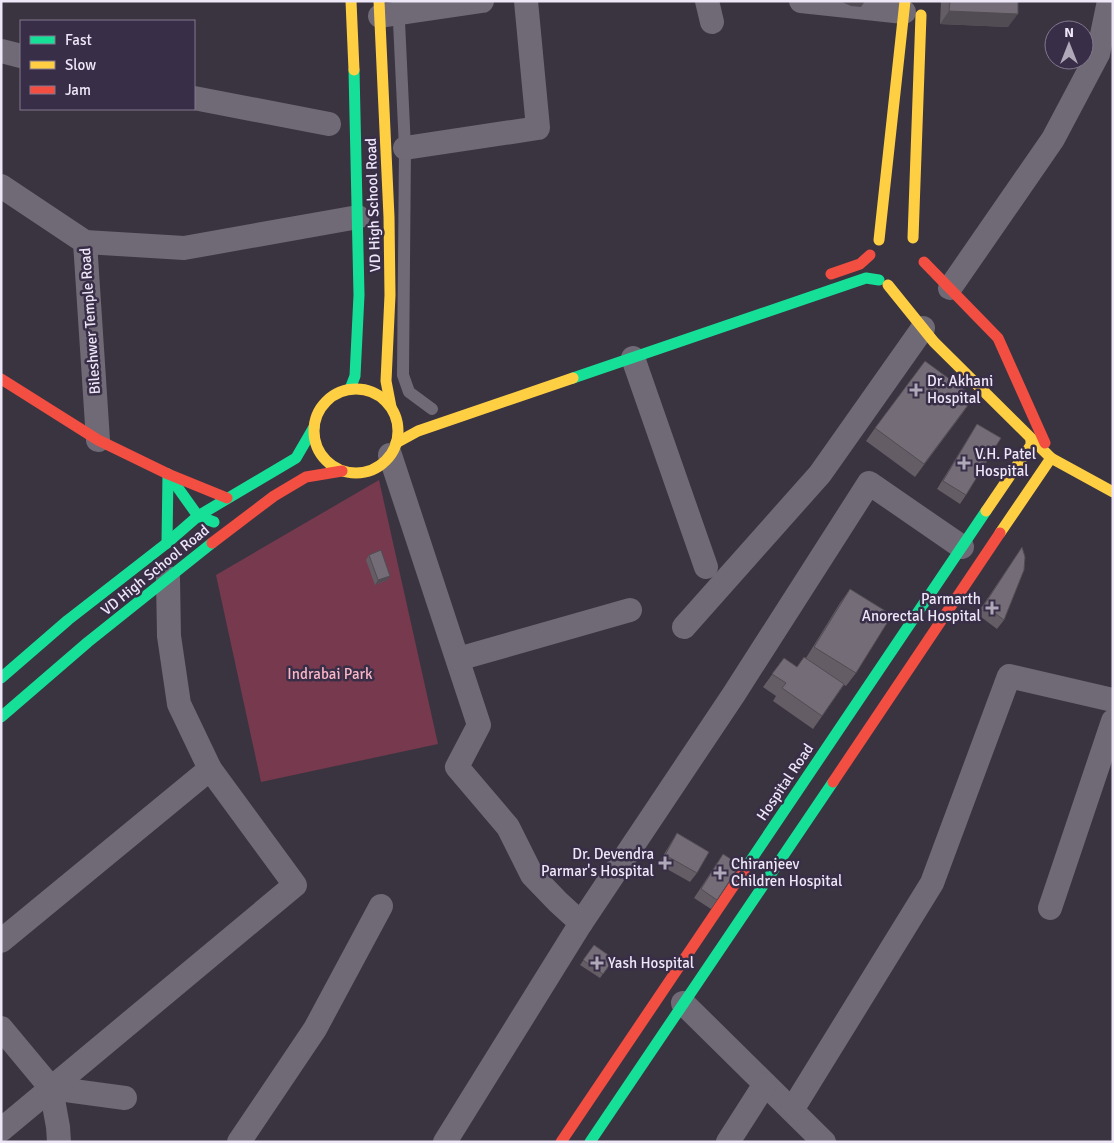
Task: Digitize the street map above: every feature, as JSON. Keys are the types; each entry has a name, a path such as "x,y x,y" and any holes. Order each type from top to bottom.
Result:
{"street":[{"name":"VD High School Road","path":"350,389 355,376 359,295 351,1"},
{"path":"389,8 482,1"},
{"path":"405,148 538,128 526,1"},
{"path":"801,1 910,5"},
{"path":"950,288 1053,139 1098,54 1109,1"},
{"path":"879,240 910,5"},
{"path":"910,5 914,248"},
{"name":"VD High School Road","path":"389,8 390,295 386,381 397,414"},
{"path":"1,51 20,56"},
{"path":"195,98 329,124"},
{"name":"Bileshwer Temple Road","path":"1,186 86,242 98,440"},
{"path":"86,242 184,248 358,217"},
{"path":"822,277 860,264 870,255 879,240 887,235 914,248 998,338 1051,458"},
{"path":"870,255 870,264 873,272 884,282 934,342 1051,458 1113,492"},
{"path":"581,923 532,875 508,827 457,767 479,725 393,449 398,430 397,414 383,399 373,393 362,389 350,389 336,394 325,402 317,414 314,427 314,441 320,454 330,464 342,471 355,473 369,471 381,465 393,449 418,431 866,278 898,286 907,284"},
{"path":"684,627 820,474 923,328"},
{"path":"633,358 706,567"},
{"path":"1,379 98,440 168,474 227,498"},
{"path":"419,414 435,407"},
{"name":"VD High School Road","path":"1,678 68,620 167,543 198,516 296,458 314,427"},
{"name":"Hospital Road","path":"561,1142 1031,445 1031,438"},
{"path":"590,1142 1051,458"},
{"name":"VD High School Road","path":"1,717 88,642 229,529 274,496 306,477 342,471"},
{"path":"168,474 198,516 229,529"},
{"path":"167,543 168,474"},
{"path":"445,1142 581,923 734,694 869,483 962,547"},
{"path":"1,1130 295,885 210,769 179,704 169,636 168,578"},
{"path":"458,659 630,610"},
{"path":"792,1110 932,883 1009,676 1113,700"},
{"path":"1050,908 1113,721"},
{"path":"1,941 210,769"},
{"path":"239,1142 315,1029 381,906"},
{"path":"684,1003 824,1142"},
{"path":"1,1028 51,1088 58,1127 58,1142"},
{"path":"728,1142 765,1084"},
{"path":"51,1088 124,1098"}],"lane":[{"path":"389,8 405,148 403,374 409,392 435,407"}],"green space":[{"name":"Indrabai Park","path":"379,480 438,744 261,782 216,575"}],"building":[{"path":"950,1 1018,1 1018,14 949,11"},
{"path":"925,361 974,397 924,464 875,428"},
{"path":"977,424 1001,438 966,495 943,481"},
{"path":"1022,547 1025,557 1024,570 1004,620 984,605"},
{"path":"381,550 390,576 378,580 369,555"},
{"path":"850,589 892,615 856,673 814,647"},
{"path":"804,657 844,684 822,716 782,688 786,683 772,674 784,658 797,667"},
{"path":"677,833 709,852 697,873 665,855"},
{"path":"723,854 740,865 717,900 701,889"},
{"path":"594,945 614,959 603,974 583,960"}],"traffic: fast":[{"path":"350,389 355,376 359,295 354,70"},
{"path":"573,378 866,278 879,280"},
{"path":"1,678 68,620 167,543 198,516 296,458 314,427"},
{"path":"167,543 168,474"},
{"path":"168,474 198,516 214,522"},
{"path":"747,866 986,511"},
{"path":"1,717 88,642 212,543"},
{"path":"590,1142 833,782"}],"traffic: slow":[{"path":"351,1 354,70"},
{"path":"379,1 389,217 390,295 386,381 391,407"},
{"path":"879,240 905,1"},
{"path":"913,238 921,15"},
{"path":"888,285 934,342 1051,458 1113,492"},
{"path":"396,443 418,431 573,378"},
{"path":"356,389 372,392 386,401 395,415 398,431 395,447 386,461 372,470 356,473 340,470 326,461 317,447 314,431 317,415 326,401 340,392 356,389"},
{"path":"986,511 1031,445 1031,439"},
{"path":"1000,533 1051,458"}],"traffic: jam":[{"path":"831,274 860,264 870,255"},
{"path":"924,262 998,338 1045,443"},
{"path":"1,379 98,440 168,474 227,498"},
{"path":"212,543 274,496 306,477 342,471"},
{"path":"833,782 1000,533"},
{"path":"561,1142 747,866"}],"place":[{"name":"Dr. Akhani Hospital","path":"916,390"},
{"name":"V.H. Patel Hospital","path":"964,463"},
{"name":"Parmarth Anorectal Hospital","path":"992,608"},
{"name":"Dr. Devendra Parmar's Hospital","path":"665,863"},
{"name":"Chiranjeev Children Hospital","path":"720,873"},
{"name":"Yash Hospital","path":"597,963"}]}
